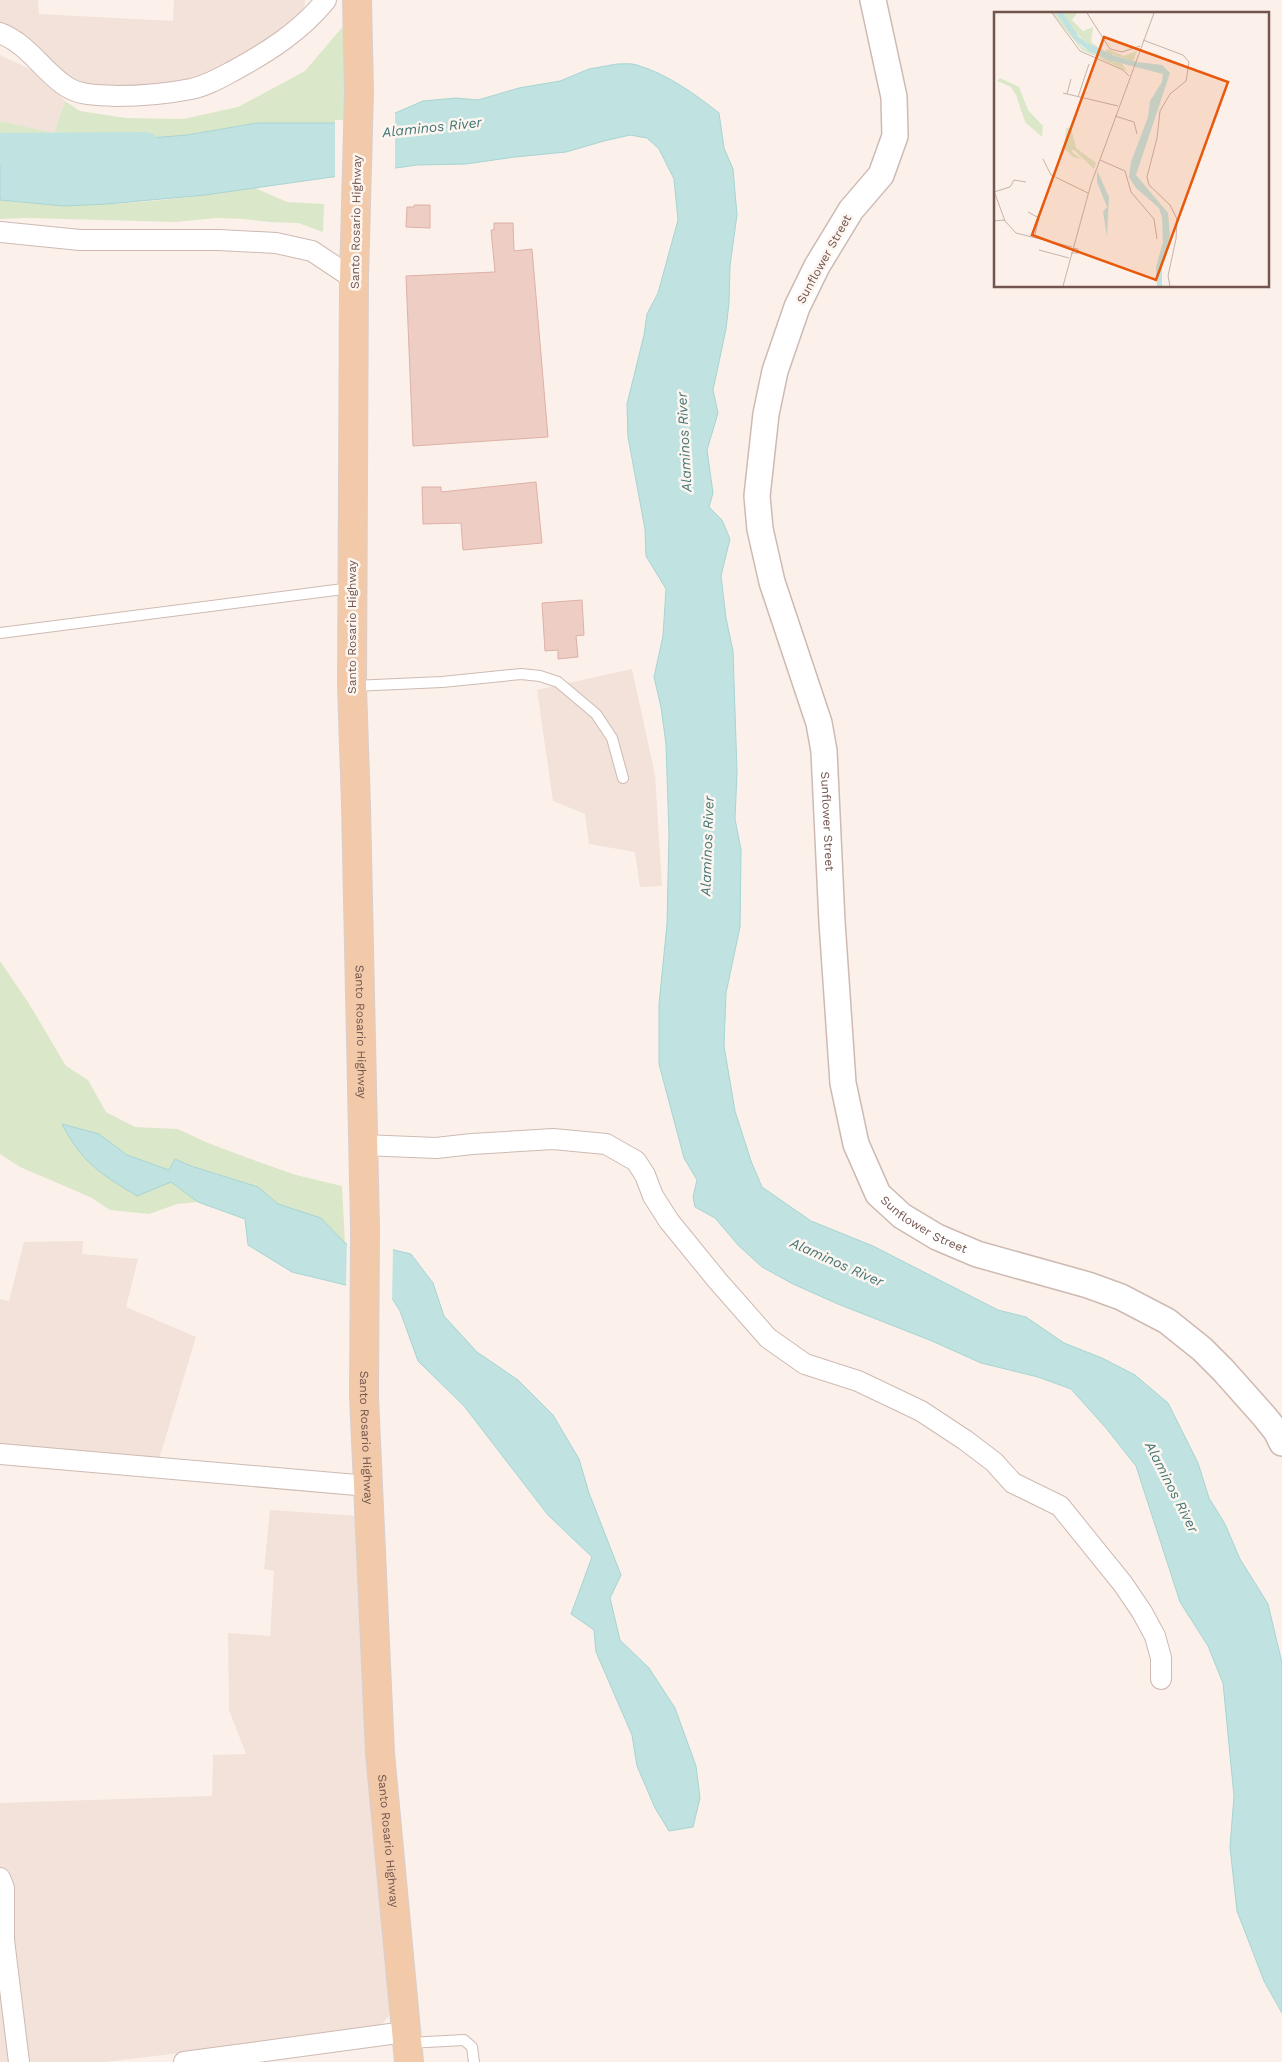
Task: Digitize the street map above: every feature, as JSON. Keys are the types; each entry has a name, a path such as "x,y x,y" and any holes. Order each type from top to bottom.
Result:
{"main road":[{"name":"Santo Rosario Highway","path":"357,0 359,92 354,279 352,686 365,1228 364,1396 380,1753 407,2046"}],"street":[{"path":"0,33 30,51 68,88 93,95 144,96 193,89 211,82 263,54 287,38 306,22 326,0"},
{"name":"Sunflower Street","path":"873,0 894,97 895,136 881,175 851,210 817,266 797,307 775,371 766,414 757,496 760,529 772,582 819,723 824,751 832,922 843,1083 856,1144 878,1194 902,1216 937,1237 977,1254 1088,1285 1121,1298 1167,1321 1202,1349 1223,1370 1264,1416 1276,1431 1282,1443"},
{"path":"0,232 80,240 219,240 276,243 312,251 354,279"},
{"path":"363,1145 436,1148 553,1139 606,1144 636,1161 645,1175 653,1196 669,1221 716,1280 768,1338 805,1364 858,1381 921,1411 986,1457 1013,1483 1060,1506 1123,1584 1142,1612 1155,1636 1161,1658 1161,1679"},
{"path":"0,1454 368,1486"},
{"path":"0,1878 4,1888 4,1940 19,2062"},
{"path":"184,2062 407,2046"}],"lane":[{"path":"0,633 352,588"},
{"path":"352,686 434,683 521,674 540,676 558,682 596,714 612,738 623,778"},
{"path":"407,2046 464,2040 472,2047 474,2062"}],"shaded area":[{"path":"0,0 38,0 39,14 173,21 174,0 305,0 302,36 178,91 75,91 0,35"},
{"path":"0,55 36,72 65,101 54,133 0,121"},
{"path":"632,669 655,775 662,886 640,887 635,852 589,844 585,814 553,801 537,690"},
{"path":"83,1241 82,1254 138,1259 126,1307 196,1337 156,1469 19,1467 0,1462 0,1299 9,1301 24,1242"},
{"path":"270,1510 359,1516 393,2007 388,2017 379,2027 105,2062 0,2062 0,1803 212,1796 213,1755 246,1754 229,1710 228,1633 270,1636 274,1571 264,1569"}],"green space":[{"path":"345,24 344,123 257,123 187,135 126,140 92,152 41,157 0,152 0,121 54,133 65,101 80,111 126,118 183,119 238,107 305,71"},
{"path":"255,188 287,202 324,204 323,232 298,223 244,219 216,218 175,222 0,219 0,200 63,205 95,205 192,197"},
{"path":"0,961 28,1002 66,1066 88,1080 106,1112 135,1127 178,1129 208,1143 296,1175 342,1186 345,1243 321,1218 278,1204 258,1187 191,1166 175,1159 170,1170 127,1155 99,1134 63,1124 158,1187 171,1182 198,1202 177,1204 149,1214 110,1210 90,1197 20,1167 0,1154"}],"water":[{"path":"617,64 635,64 670,79 719,113 724,148 733,169 737,215 730,266 729,303 726,329 713,390 718,413 707,450 713,493 709,507 722,520 730,539 721,576 726,618 733,651 737,772 735,819 741,850 740,927 726,993 724,1046 735,1111 751,1161 762,1187 811,1221 873,1246 998,1310 1026,1317 1064,1343 1102,1358 1135,1375 1168,1403 1198,1463 1209,1498 1225,1524 1240,1559 1268,1604 1282,1663 1282,2013 1264,1981 1237,1911 1230,1847 1234,1796 1223,1683 1208,1646 1180,1602 1136,1466 1106,1428 1071,1389 1038,1377 981,1363 793,1284 762,1267 738,1245 715,1218 695,1207 693,1197 697,1180 684,1158 659,1064 659,1004 667,924 669,834 666,744 661,707 654,677 663,636 666,589 646,556 645,529 628,437 627,404 644,335 647,314 658,293 678,220 674,179 659,149 647,138 630,135 566,152 466,164 417,165 205,195 64,206 0,200 0,152 41,157 92,152 126,140 187,135 257,123 381,123 393,114 423,101 456,98 478,100 519,88 560,81 589,69"},
{"path":"62,1124 99,1134 127,1155 169,1170 175,1159 191,1166 258,1187 278,1204 321,1218 345,1243 357,1250 358,1288 292,1272 248,1245 245,1219 198,1202 171,1182 137,1196 103,1174 85,1158 77,1149"},
{"path":"381,1247 411,1254 433,1283 444,1316 477,1352 518,1380 553,1415 579,1459 589,1493 621,1575 610,1598 620,1640 649,1668 675,1708 696,1766 700,1798 693,1827 669,1831 655,1808 637,1766 632,1735 596,1652 594,1630 571,1614 592,1557 548,1515 464,1406 418,1361 400,1311 383,1284"}],"pier":[{"path":"395,110 395,171 335,180 335,120 380,121"},
{"path":"347,1241 358,1247 358,1291 346,1288"},
{"path":"381,1245 393,1247 392,1303 380,1284 378,1247"}],"building":[{"path":"414,205 430,205 430,228 406,227 407,207 414,207"},
{"path":"494,223 513,223 514,251 532,249 548,437 413,446 406,276 495,272 491,230 494,230"},
{"path":"536,482 542,543 463,550 461,523 423,524 422,487 441,487 441,492"},
{"path":"582,600 584,635 576,636 578,657 558,659 558,650 545,651 542,603"}],"waterway":[{"name":"Alaminos River","path":"0,149 145,148"}]}
